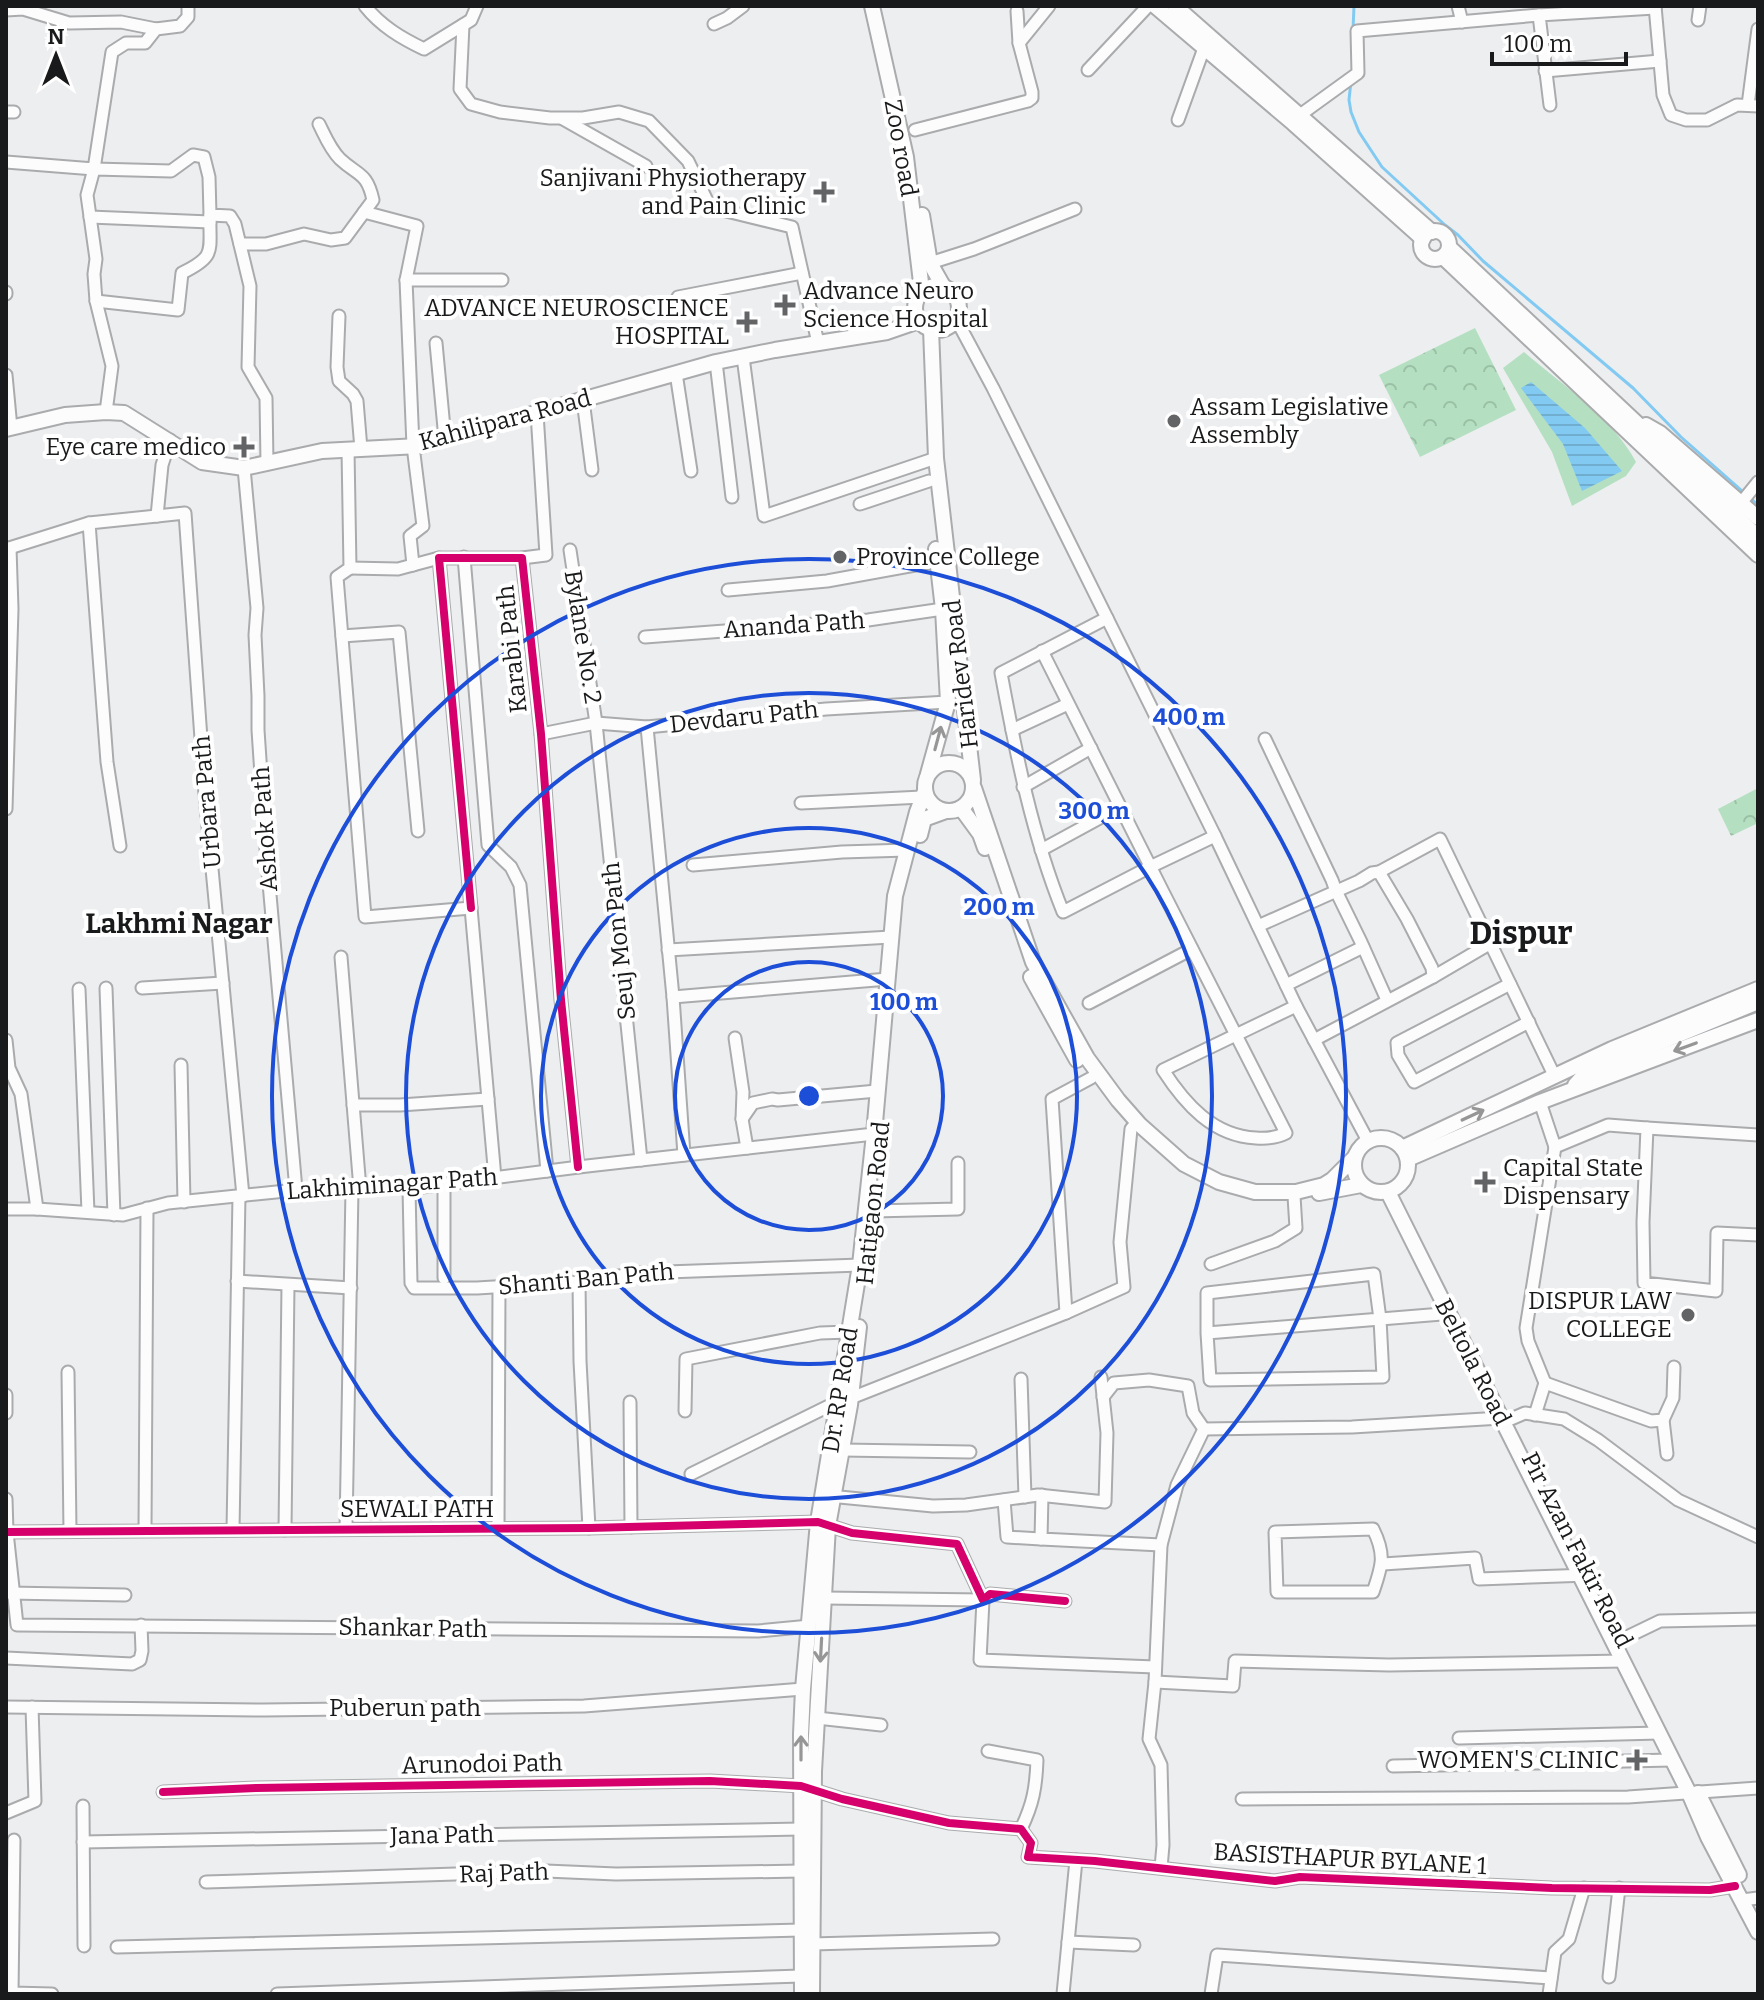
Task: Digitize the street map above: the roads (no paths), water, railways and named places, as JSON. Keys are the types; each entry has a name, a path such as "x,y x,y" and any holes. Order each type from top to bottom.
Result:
{"main road":[{"name":"Zoo road","path":"872,6 906,157 922,291"},
{"path":"882,6 910,142 930,263 943,286 957,299 956,319 945,328 924,325 914,306 916,299 922,291 943,286"},
{"path":"1155,6 1428,235 1444,234 1447,238 1446,252 1758,555"},
{"path":"1175,6 1300,115 1428,235"},
{"path":"1428,235 1422,250 1427,257 1436,259 1446,252"},
{"path":"1446,252 1758,537"},
{"name":"Kahilipara Road","path":"9,429 65,415 124,413 202,462 244,468 322,451 413,446 716,362 924,325"},
{"name":"Haridev Road","path":"924,325 931,459 965,700 973,784 1033,962 1087,1058 1134,1125"},
{"path":"1634,422 1660,433 1749,494 1758,518"},
{"name":"Haridev Road","path":"928,774 948,702 943,609 929,481 931,459"},
{"path":"948,762 964,767 973,784 972,796 961,808 946,811 932,805 923,794 928,774 940,764 948,762"},
{"name":"Dr. RP Road","path":"802,1994 801,1829 808,1788 803,1689 823,1524 845,1400 849,1332 878,1136 877,1091 895,896 923,794"},
{"path":"961,808 980,834 1026,968 1079,1063 1178,1171 1218,1191 1252,1200 1314,1194 1361,1185"},
{"name":"Hatigaon Road","path":"828,1496 842,1450 845,1400 873,1211 902,905 924,819 946,811"},
{"path":"1405,1154 1612,1049 1758,989"},
{"path":"1569,1091 1586,1073 1758,1002"},
{"path":"1405,1154 1758,1020"},
{"path":"1134,1125 1184,1164 1219,1182 1255,1192 1296,1192 1324,1185 1368,1141 1377,1138 1395,1142 1405,1154 1406,1175 1392,1190 1369,1190 1361,1185 1354,1172 1354,1158"},
{"name":"Beltola Road","path":"1392,1190 1449,1314 1506,1418"},
{"name":"Pir Azan Fakir Road","path":"1392,1190 1585,1576 1698,1793 1708,1837 1758,1913"},
{"path":"812,1994 808,1788 817,1718 824,1598 823,1524"},
{"name":"Pir Azan Fakir Road","path":"1585,1576 1672,1760 1698,1793"},
{"name":"Pir Azan Fakir Road","path":"1746,1896 1758,1932"}],"street":[{"path":"6,10 23,9 69,23 121,22 156,29 180,26 188,17 188,6"},
{"path":"365,6 401,38 424,49 471,20 477,6"},
{"path":"714,24 743,6"},
{"path":"1019,43 1049,6"},
{"path":"1088,70 1148,6"},
{"path":"1458,6 1462,22"},
{"path":"1698,20 1700,6"},
{"path":"1300,115 1358,73 1357,31 1655,7 1663,95 1671,115 1686,120 1707,120 1737,105 1753,105 1758,29"},
{"path":"915,130 1032,98 1019,43 1017,11"},
{"path":"1539,15 1550,105"},
{"path":"463,25 460,89 471,104 500,112 561,118 619,112 649,121 688,161 710,207 792,227 818,343"},
{"path":"106,412 112,366 96,301 96,259 87,195 94,169 112,52 126,43 145,43 156,29"},
{"path":"1178,120 1204,48"},
{"path":"1545,71 1660,61"},
{"path":"561,118 646,166"},
{"path":"240,244 266,244 304,234 331,240 345,238 373,200 370,187 362,175 340,159 327,142 319,124"},
{"path":"6,162 171,171 193,155 204,157 209,177 209,251 202,263 182,273 178,310 96,301"},
{"path":"930,263 1075,209"},
{"path":"364,212 417,226 406,280 413,446 423,526 410,536 413,565"},
{"path":"90,217 210,219 230,216 235,224 250,286 248,367 266,398 267,464"},
{"path":"678,297 802,273"},
{"path":"406,280 502,280"},
{"path":"339,316 339,381 357,401 350,568 337,577 365,917 471,908"},
{"path":"956,319 1215,836 1296,1006 1368,1141"},
{"path":"436,343 445,439"},
{"path":"743,357 764,516 931,459"},
{"path":"716,362 732,497"},
{"path":"676,373 691,471"},
{"path":"6,375 9,429"},
{"path":"583,400 592,470"},
{"path":"522,558 546,555 537,413"},
{"path":"6,809 12,609 8,548 89,523 157,516 162,465 170,440"},
{"name":"Ashok Path","path":"244,468 257,608 258,730 266,849 296,1190"},
{"path":"860,504 929,481"},
{"name":"Urbara Path","path":"157,516 185,513 205,795 241,1196 233,1530"},
{"path":"89,523 107,762 120,846"},
{"name":"Bylane No. 2","path":"570,550 596,723"},
{"path":"464,557 488,845 511,867 520,885 547,1171"},
{"path":"439,558 495,1178"},
{"name":"Karabi Path","path":"350,568 398,569 439,558 522,558 541,734 561,1000 578,1167"},
{"path":"728,590 827,581 937,561"},
{"name":"Ananda Path","path":"645,637 868,620 943,609"},
{"path":"1107,618 1001,673 1023,787 1048,874 1063,912 1215,836"},
{"path":"342,636 399,632 418,831"},
{"path":"1042,651 1150,867 1236,1035 1286,1133 1276,1138 1229,1134 1208,1122 1175,1088 1163,1070 1236,1035 1296,1006"},
{"name":"Devdaru Path","path":"541,734 596,723 647,727 826,709 948,702"},
{"path":"1012,730 1068,704"},
{"name":"Seuj Mon Path","path":"596,723 641,1160"},
{"path":"647,727 673,997 684,1155"},
{"path":"1265,739 1387,1000"},
{"path":"1023,787 1091,748"},
{"path":"801,803 923,794"},
{"path":"1041,850 1120,807"},
{"path":"1258,926 1379,872 1440,839 1555,1077"},
{"path":"693,865 842,852 907,850"},
{"path":"1379,872 1407,919 1432,968 1433,977"},
{"path":"668,950 891,937"},
{"path":"1314,1040 1491,943"},
{"path":"1286,985 1363,947"},
{"path":"1089,1003 1192,949"},
{"path":"341,957 353,1105 356,1189 346,1529"},
{"path":"673,997 888,979"},
{"path":"142,988 223,983"},
{"path":"1510,984 1397,1043 1398,1055 1414,1082 1529,1022"},
{"path":"106,988 114,1215"},
{"path":"79,989 88,1212"},
{"path":"735,1038 747,1148"},
{"path":"6,1040 7,1068 21,1094 37,1209"},
{"path":"181,1065 184,1202"},
{"path":"1066,1313 1052,1099 1091,1078"},
{"path":"742,1119 753,1103 772,1099 877,1091"},
{"path":"353,1105 488,1099"},
{"path":"1535,1415 1545,1383 1526,1328 1555,1147 1540,1102"},
{"path":"691,1474 845,1400 1124,1287 1120,1242 1134,1125"},
{"path":"1555,1147 1608,1125 1758,1135"},
{"path":"1647,1128 1644,1283 1716,1291 1717,1233 1758,1235"},
{"name":"Lakhiminagar Path","path":"6,1209 123,1215 184,1202 296,1190 409,1188 747,1148 878,1136"},
{"path":"873,1211 958,1209 958,1163"},
{"path":"444,1184 444,1278"},
{"name":"Shanti Ban Path","path":"409,1188 414,1288 579,1282 639,1273 860,1265"},
{"path":"1211,1264 1275,1241 1296,1228 1294,1196"},
{"path":"145,1530 147,1208"},
{"path":"1374,1274 1383,1377 1210,1380 1207,1333 1207,1293 1374,1274"},
{"path":"237,1281 351,1288"},
{"path":"579,1282 589,1528"},
{"path":"285,1530 288,1285"},
{"path":"498,1529 499,1287"},
{"path":"1207,1333 1449,1314"},
{"path":"685,1411 686,1359 820,1333 849,1332"},
{"path":"1667,1454 1663,1420 1673,1398 1674,1367"},
{"path":"68,1372 70,1531"},
{"path":"828,1496 933,1506 1042,1495 1105,1502 1107,1433 1101,1377"},
{"path":"1021,1379 1025,1497"},
{"path":"1103,1397 1114,1383 1149,1380 1188,1386 1193,1413 1204,1429"},
{"path":"1545,1383 1651,1421 1663,1420"},
{"path":"6,1395 6,1413"},
{"path":"630,1402 631,1527"},
{"path":"1204,1429 1352,1427 1506,1418 1525,1413 1564,1419 1598,1440 1678,1500 1758,1537"},
{"path":"1161,1868 1161,1765 1149,1739 1155,1682 1161,1545 1177,1485 1204,1429"},
{"path":"842,1450 970,1452"},
{"path":"1041,1539 1042,1495"},
{"path":"6,1499 10,1593 125,1595"},
{"path":"1004,1500 1007,1537 1161,1545"},
{"name":"SEWALI PATH","path":"6,1532 823,1524 852,1533 957,1544 983,1600"},
{"path":"1373,1529 1381,1545 1383,1564 1373,1592 1277,1592 1275,1532 1373,1529"},
{"path":"1383,1564 1475,1558 1479,1579 1585,1576"},
{"name":"Shankar Path","path":"10,1593 17,1625 742,1631 810,1626"},
{"path":"824,1598 983,1600 990,1594 1065,1601"},
{"path":"983,1600 980,1660 1155,1667"},
{"path":"1629,1636 1660,1621 1758,1619"},
{"path":"6,1658 132,1664 140,1660 141,1625"},
{"path":"1155,1682 1233,1686 1235,1661 1389,1665 1623,1661"},
{"name":"Puberun path","path":"6,1707 264,1710 584,1706 803,1689"},
{"path":"6,1813 35,1801 32,1707"},
{"path":"817,1718 881,1725"},
{"path":"1459,1738 1659,1733"},
{"path":"808,1788 842,1799 949,1823 1021,1829 1032,1808 1037,1760 988,1751"},
{"path":"1393,1766 1672,1760"},
{"name":"Arunodoi Path","path":"163,1792 710,1781 808,1788"},
{"path":"1242,1799 1599,1797 1758,1788"},
{"path":"83,1806 84,1946"},
{"name":"Jana Path","path":"83,1842 801,1829"},
{"name":"BASISTHAPUR BYLANE 1","path":"1021,1829 1031,1843 1028,1857 1275,1881 1300,1877 1710,1890 1746,1896"},
{"path":"14,1840 9,1993 52,1994"},
{"path":"1063,1994 1076,1860"},
{"name":"Raj Path","path":"206,1882 546,1871 616,1874 801,1871"},
{"path":"1549,1994 1555,1952 1569,1939 1584,1888"},
{"path":"1609,1977 1619,1888"},
{"path":"117,1947 801,1930"},
{"path":"812,1944 993,1939"},
{"path":"1068,1942 1134,1945"},
{"path":"1211,1994 1217,1955 1551,1978"},
{"path":"277,1994 801,1976"}],"water":[{"path":"1531,382 1585,428 1622,471 1582,491 1563,444 1521,388"}],"waterway":[{"path":"1353,30 1354,6"},
{"path":"1351,81 1351,112 1359,132 1382,167 1483,261 1633,388 1681,437 1758,505"}],"place":[{"name":"Sanjivani Physiotherapy and Pain Clinic","path":"824,192"},
{"name":"Advance Neuro Science Hospital","path":"785,305"},
{"name":"ADVANCE NEUROSCIENCE HOSPITAL","path":"747,322"},
{"name":"Assam Legislative Assembly","path":"1174,421"},
{"name":"Eye care medico","path":"244,447"},
{"name":"Province College","path":"840,557"},
{"name":"Capital State Dispensary","path":"1485,1182"},
{"name":"DISPUR LAW COLLEGE","path":"1688,1315"},
{"name":"WOMEN'S CLINIC","path":"1637,1760"}],"district":[{"name":"Lakhmi Nagar","path":"179,923"},
{"name":"Dispur","path":"1521,933"}]}
